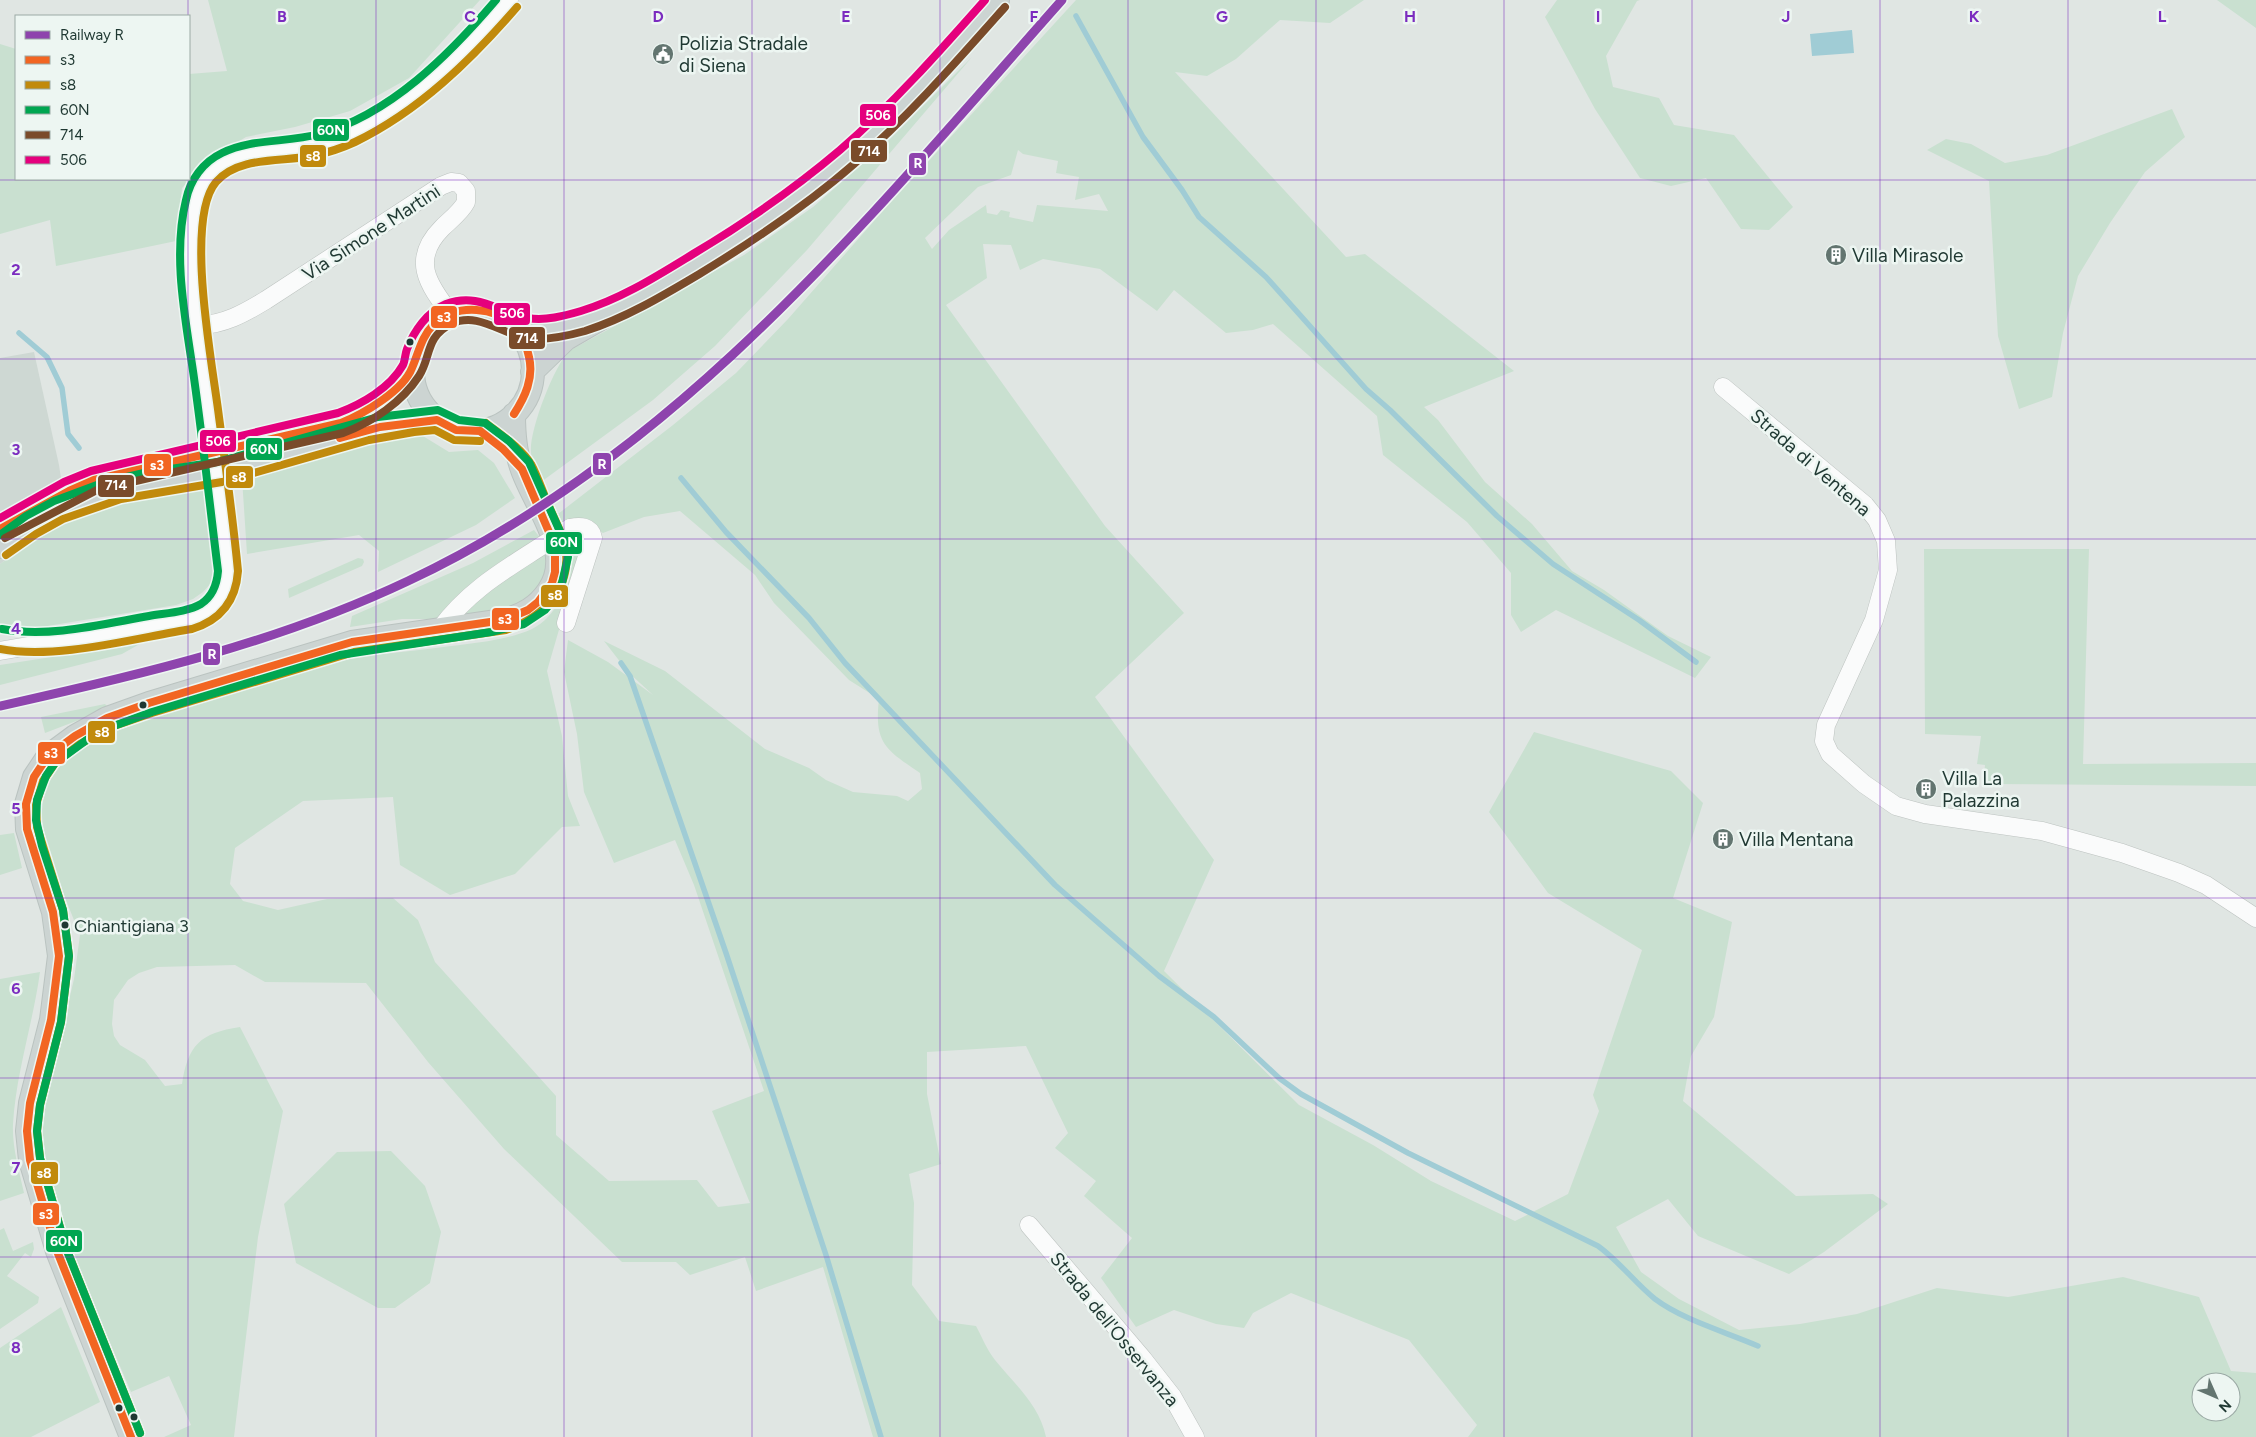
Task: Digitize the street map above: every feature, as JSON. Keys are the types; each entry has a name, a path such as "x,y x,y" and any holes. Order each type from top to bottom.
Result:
{"main road":[{"path":"532,372 566,339 735,240 822,178 874,132 918,88 998,0"},
{"path":"512,324 528,348 532,372 529,390 514,414 498,426 480,431 456,430 437,420 420,400 413,380 412,368 425,334 433,325 450,314 467,310 486,312 512,324 539,329 554,328 618,309"},
{"path":"0,529 61,495 94,480 341,423 362,415 387,398 412,368"},
{"path":"131,1437 57,1252 30,1160 28,1118 54,1001 59,956 54,912 27,829 26,804 31,784 40,766 54,751 83,731 126,711 324,649 369,639 496,621 520,615 539,602 552,586 558,564 555,546 522,469 514,430 514,414"},
{"path":"0,546 52,514 107,492 145,483 219,472 380,427 437,420"},
{"path":"480,431 503,449 522,469"}],"street":[{"path":"0,651 190,619 203,615 219,603 224,594 228,571 197,326 192,246 193,222 198,194 210,174 225,163 242,156 302,149 326,142 367,123 412,93 436,74 510,0"},
{"name":"Via Simone Martini","path":"197,326 216,324 236,317 441,186 456,182 464,188 468,198 433,237 424,258 427,276 436,294 450,314"},
{"name":"Strada di Ventena","path":"1723,387 1865,504 1877,520 1886,540 1889,560 1881,600 1825,730 1825,746 1834,759 1881,798 1896,806 1925,814 2042,831 2122,853 2206,885 2256,918"},
{"path":"440,629 458,607 481,585 570,528 586,528 591,531 593,538 566,623"},
{"path":"0,640 13,642 57,640"},
{"name":"Strada dell'Osservanza","path":"1029,1225 1144,1359 1172,1396 1195,1437"}],"shaded area":[{"path":"34,352 59,465 67,518 5,556 7,559 0,564 0,358"}],"green space":[{"path":"208,0 480,0 409,78 350,111 295,127 246,137 208,160 190,179 190,74 227,71"},
{"path":"1076,0 1364,0 1330,23 1280,20 1236,59 1207,76 1175,72 1346,257 1365,254 1514,371 1424,407 1438,420 1485,482 1532,524 1572,571 1604,590 1668,636 1711,657 1695,678 1556,610 1521,632 1511,615 1511,573 1467,522 1383,455 1377,416 1273,324 1253,330 1226,333 1174,290 1157,311 1100,269 1043,259 1020,270 1011,245 983,244 987,278 946,305 1105,526 1184,613 1095,697 1214,860 1164,971 1299,1105 1373,1145 1431,1181 1515,1221 1568,1194 1599,1111 1593,1095 1642,950 1548,893 1489,812 1534,732 1671,771 1703,803 1673,898 1732,922 1714,1017 1691,1056 1683,1101 1796,1196 1873,1194 1888,1204 1824,1252 1789,1274 1698,1236 1668,1199 1616,1227 1641,1272 1679,1299 1739,1330 1800,1324 1857,1314 1937,1288 2008,1297 2123,1277 2199,1297 2231,1371 2256,1373 2256,1437 1468,1437 1477,1425 1409,1340 1291,1293 1253,1313 1244,1328 1216,1324 1174,1310 1136,1327 1101,1278 1132,1238 1084,1196 1096,1181 1055,1148 1068,1133 1026,1046 927,1052 927,1094 941,1164 909,1174 914,1203 912,1285 939,1321 976,1326 992,1356 1032,1405 1043,1425 1046,1437 873,1437 823,1267 756,1291 745,1257 690,1275 676,1262 622,1262 504,1149 428,1062 366,983 265,982 235,965 157,967 139,973 128,980 114,1000 112,1024 114,1036 120,1045 145,1060 165,1086 182,1084 188,1059 198,1043 215,1033 240,1027 283,1111 258,1237 234,1437 164,1437 191,1425 169,1376 131,1392 75,1261 43,1159 42,1116 74,979 80,935 43,839 40,812 42,794 49,778 65,759 87,743 114,729 173,708 331,661 481,642 512,636 532,629 552,613 559,601 569,576 571,562 571,549 568,537 578,539 583,547 547,671 562,736 568,796 580,826 562,827 515,874 450,895 400,865 393,797 303,801 235,848 230,884 243,901 278,910 327,899 393,898 418,920 435,962 556,1096 556,1135 609,1181 697,1180 718,1207 750,1203 712,1111 764,1091 694,885 675,840 614,863 584,792 577,734 564,672 568,640 608,662 653,695 628,672 604,641 665,671 765,749 809,768 826,780 853,792 897,796 908,801 922,789 920,773 890,751 884,744 878,726 879,699 849,680 774,603 755,575 680,511 644,517 603,533 582,521 564,525 558,514 673,425 736,373 788,319 882,212","holes":["1018,150 1023,154 1058,161 1056,173 1079,177 1075,200 1099,194 1108,211 1037,205 1033,222 1009,217 1010,212 1001,210 997,215 987,213 986,205 949,230 932,249 925,238 978,187 1011,175"]},
{"path":"1557,0 1640,0 1637,1 1606,56 1613,87 1659,98 1674,125 1734,135 1793,207 1769,230 1741,229 1706,178 1671,186 1640,178 1595,109 1545,17"},
{"path":"2217,0 2256,0 2256,28"},
{"path":"0,44 15,49 15,180 189,180 182,188 176,241 56,266 50,220 0,234"},
{"path":"972,57 807,250 715,346 653,400 541,482 531,456 531,442 538,415 550,384 556,370 569,351 744,255 813,207 882,147"},
{"path":"2172,109 2185,137 2145,172 2110,223 2078,276 2063,333 2052,397 2019,409 1998,336 1989,181 1927,150 1946,139 1971,144 2005,163 2047,155"},
{"path":"405,432 418,433 449,452 478,450 494,463 515,498 476,525 378,572 379,551 359,535 247,554 242,478"},
{"path":"208,486 219,568 212,582 193,599 176,605 29,629 18,629 0,623 0,564 7,559 5,556 36,533 56,522 112,502 169,490"},
{"path":"534,530 542,540 445,615 436,619 402,619 350,627 352,616 473,563"},
{"path":"1924,549 2089,549 2083,764 2256,763 2256,786 1983,784 1985,765 1977,764 1981,736 1925,734"},
{"path":"546,551 546,570 542,584 534,594 523,602 510,607 465,616 462,608"},
{"path":"358,558 363,559 362,566 289,598 288,589"},
{"path":"152,637 122,654 0,685 0,665 58,656"},
{"path":"105,704 107,706 105,710 45,733 41,717"},
{"path":"14,833 22,868 0,875 0,835"},
{"path":"40,972 21,1067 13,1124 15,1150 24,1193 0,1201 0,979"},
{"path":"391,1151 425,1186 441,1232 430,1283 395,1308 378,1308 296,1263 284,1204 337,1152"},
{"path":"4,1228 13,1251 33,1242 34,1249 31,1257 25,1253 7,1276 39,1297 38,1303 0,1329 0,1230"},
{"path":"61,1307 100,1402 31,1437 0,1437 0,1348"}],"water":[{"path":"1852,30 1854,53 1812,56 1810,34"}],"waterway":[{"path":"1076,16 1143,137 1182,190 1199,217 1266,277 1366,389 1390,410 1497,516 1553,564 1639,620 1696,662"},
{"path":"19,333 47,357 62,388 68,434 79,448"},
{"path":"681,478 726,532 809,618 845,663 1055,885 1159,976 1214,1017 1279,1078 1301,1094 1408,1153 1598,1246 1655,1299 1678,1313 1758,1346"},
{"path":"621,663 630,676 726,953 826,1255 881,1437"}],"rail line":[{"name":"R","path":"0,706 156,669 258,640 359,603 408,581 506,529 597,467 683,399 764,325 841,247 1062,0"}],"transit line":[{"name":"60N","path":"2,629 38,632 76,629 183,611 201,604 209,597 217,581 218,571 184,312 180,266 182,222 191,185 198,172 209,161 233,148 319,134 345,125 370,113 417,80 439,61 496,0"},
{"name":"506","path":"0,518 64,482 91,471 338,413 356,405 375,394 391,381 403,365 407,349 417,329 427,317 446,304 468,300 488,304 528,318 548,318 568,315 596,306 638,286 750,218 787,192 840,150 897,96 985,0"},
{"name":"s8","path":"0,649 22,652 46,652 121,642 192,629 219,615 225,608 234,591 238,571 207,331 201,260 202,228 207,201 216,182 225,174 248,164 312,156 350,144 378,129 401,115 443,83 517,7"},
{"name":"714","path":"5,538 97,490 343,433 365,423 395,403 412,385 423,369 433,341 443,329 451,324 471,320 517,336 534,339 564,336 585,331 615,320 673,290 780,222 854,164 951,68 1005,7"},
{"name":"s3","path":"0,529 69,491 94,480 341,423 350,419 371,408 400,385 412,368 423,339 434,324 443,317 465,310 477,310 499,316 509,321 522,335 528,353 530,372 528,387 514,414"},
{"name":"60N","path":"0,535 26,516 54,501 105,482 144,473 217,462 378,417 438,410 459,420 485,423 509,441 529,462 562,536 568,557 560,592 545,610 524,624 491,632 340,655 152,712 111,727 88,739 55,763 46,776 37,800 36,820 42,846 63,910 69,956 61,1022 40,1105 37,1131 40,1158 66,1248 140,1433"},
{"name":"s3","path":"340,438 380,427 437,420 456,430 480,431"},
{"name":"s8","path":"140,1433 66,1248 40,1158 37,1131 40,1105 61,1022 69,956 63,910 37,827 36,805 43,781 55,763 80,744 111,727 354,652 506,630 520,624 543,609 553,599 564,575 566,560 564,540 531,464 516,447 486,423"},
{"name":"s8","path":"6,555 36,534 63,519 121,499 222,482 369,440 414,432 435,430 454,440 480,441"},
{"name":"s3","path":"131,1437 57,1251 30,1160 27,1131 30,1103 51,1020 59,956 53,912 27,829 26,804 34,777 48,756 75,736 107,718 149,703 352,642 504,620 528,610 538,602 552,583 555,572 555,546 522,469 503,449 480,431"}],"place":[{"name":"Polizia Stradale di Siena","path":"663,54"},
{"name":"Villa Mirasole","path":"1836,255"},
{"name":"Villa La Palazzina","path":"1926,789"},
{"name":"Villa Mentana","path":"1723,839"},
{"name":"Chiantigiana 3","path":"65,925"}]}
